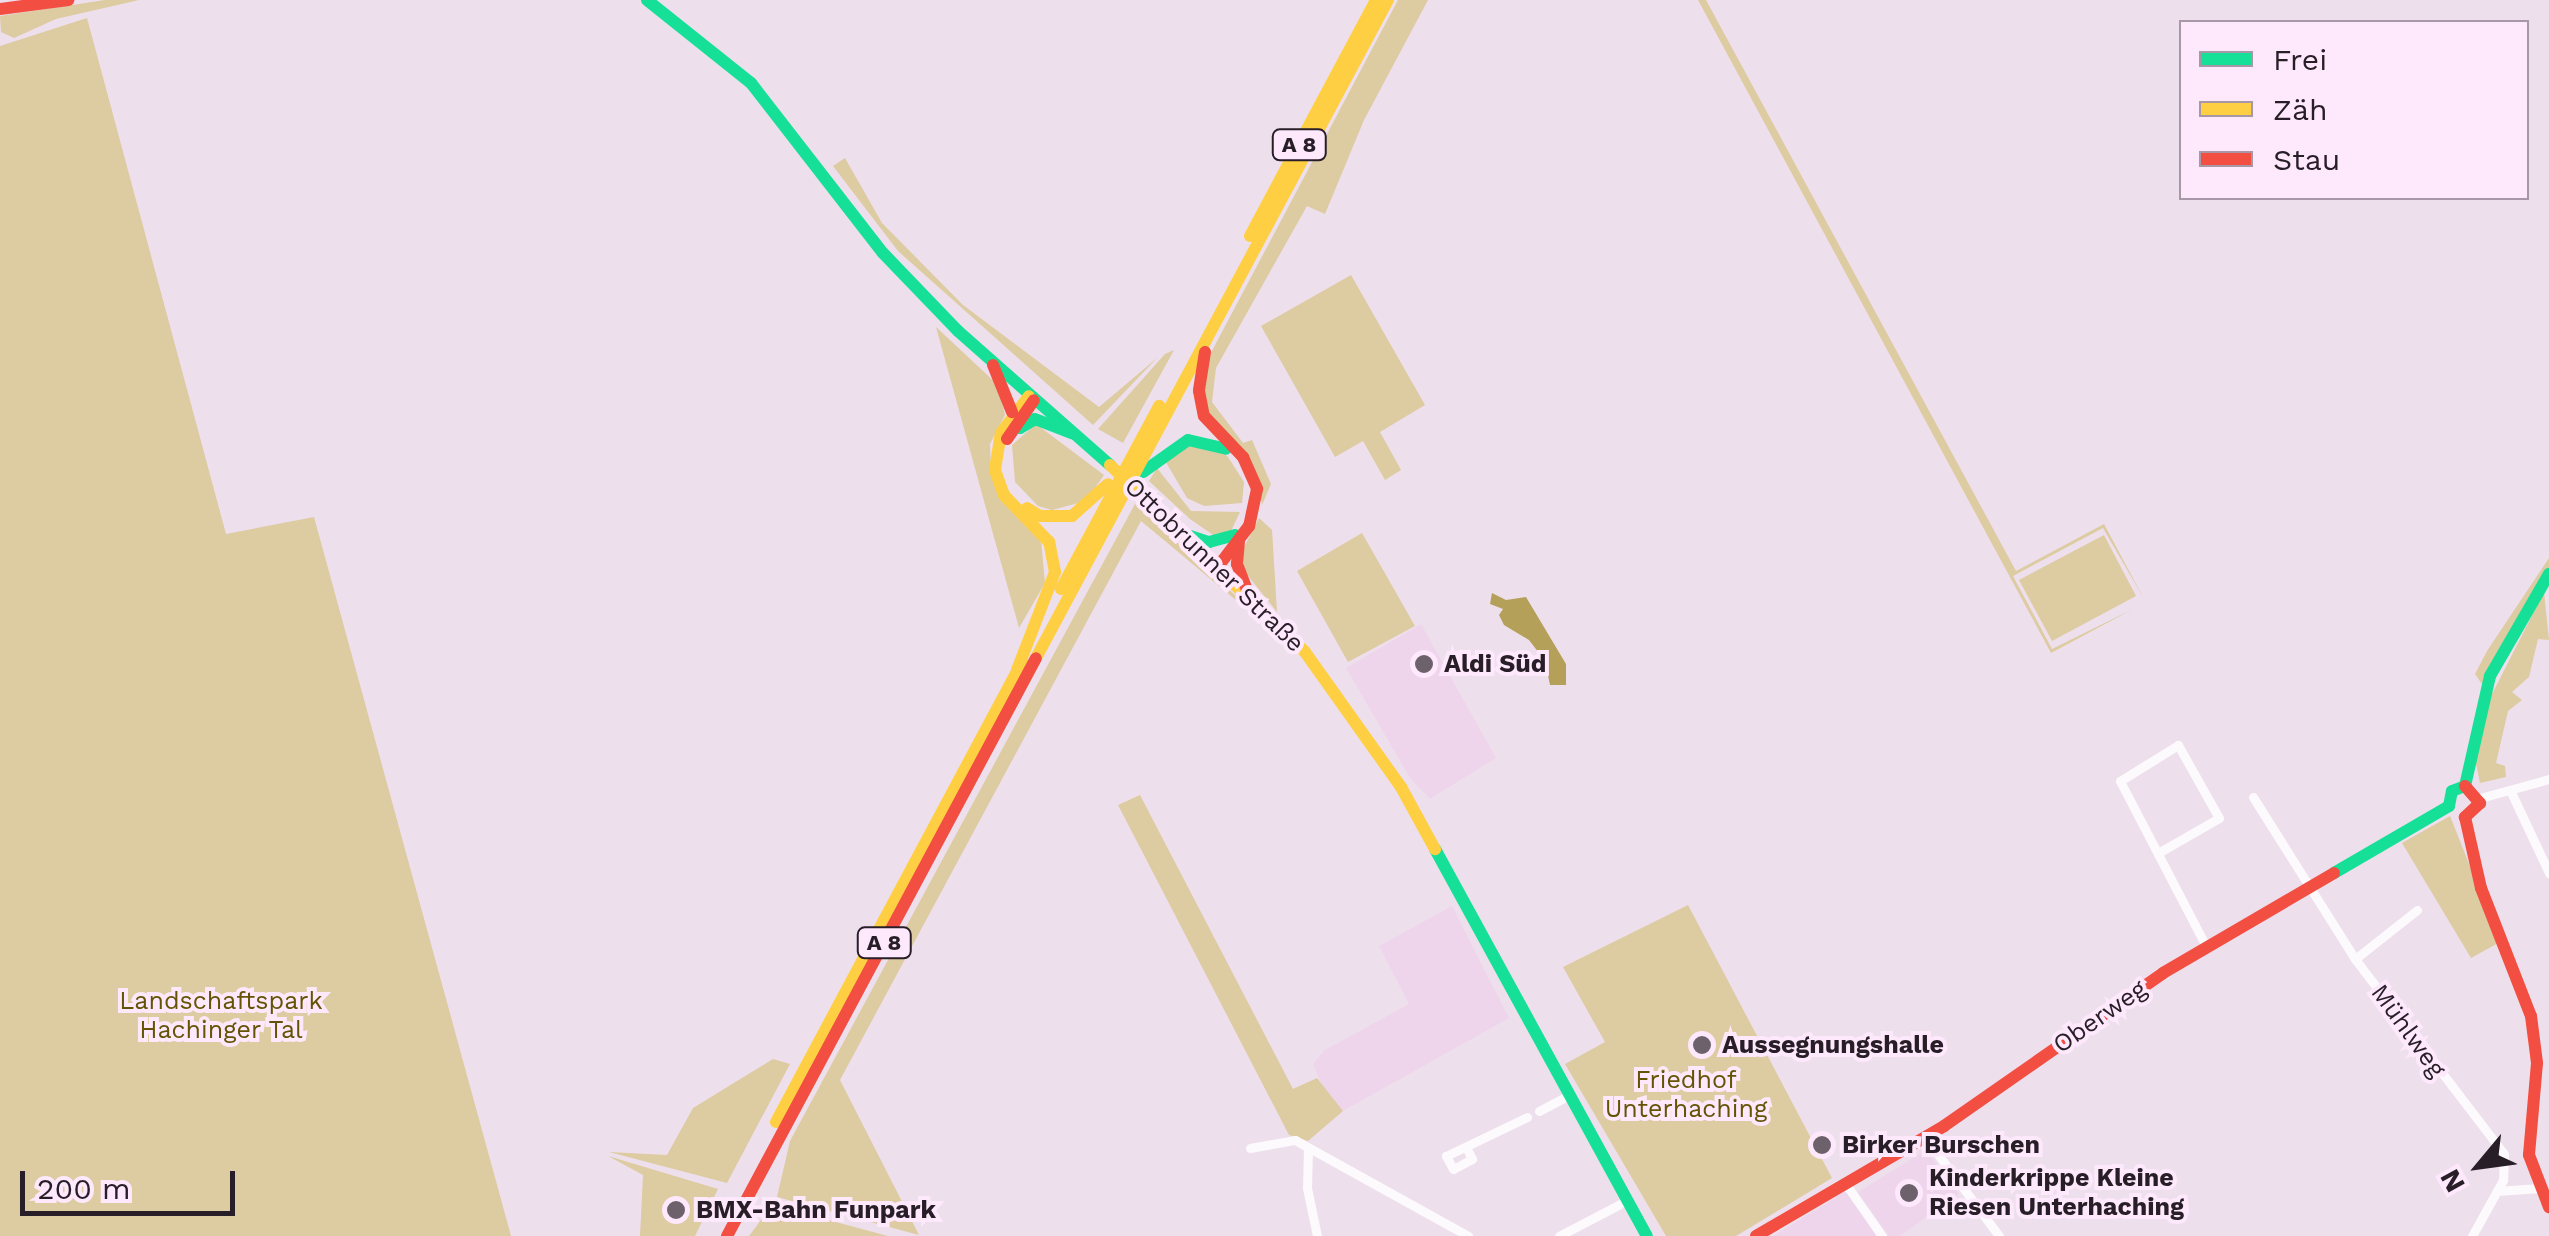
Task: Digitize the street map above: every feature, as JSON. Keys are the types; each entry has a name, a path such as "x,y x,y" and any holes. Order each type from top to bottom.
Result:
{"main road":[{"path":"0,9 68,0"},
{"name":"Ottobrunner Straße","path":"647,0 662,6 750,83 884,253 992,365 1247,590 1335,690 1399,784 1565,1097 1647,1236"},
{"name":"A 8","path":"715,1236 751,1180 1112,496 1129,485 1134,462 1376,0"},
{"name":"A 8","path":"751,1180 1017,670 1112,496 1221,311 1388,0"},
{"path":"1216,560 1255,514 1255,479 1200,406 1202,362 1221,311"},
{"path":"992,365 1012,412"},
{"path":"1017,670 1056,572 1048,542 998,482 996,448 1012,412 1032,398"},
{"path":"1032,398 1002,453 1007,484 1040,516 1072,516 1112,496"},
{"path":"1009,436 1035,419 1072,433"},
{"path":"1134,462 1188,440 1214,442 1232,453 1252,488 1248,514 1237,538 1237,564 1247,590"},
{"path":"1190,536 1209,542 1237,538"},
{"path":"2465,786 2490,676 2549,574"},
{"path":"2465,786 2480,798 2477,811 2466,817"},
{"path":"2465,786 2452,791 2449,806 2466,817 2481,888 2532,1016 2537,1062 2528,1138 2540,1188 2549,1207"},
{"name":"Oberweg","path":"1756,1236 1925,1137 2206,946 2449,806"},
{"name":"A 8","path":"727,1236 738,1204"}],"street":[{"path":"2158,853 2219,818 2178,745 2119,776 2158,853 2206,946"},
{"path":"2480,798 2549,779"},
{"path":"2510,790 2549,873"},
{"name":"Mühlweg","path":"2253,797 2355,959 2504,1154 2498,1190"},
{"name":"Mühlweg","path":"2355,959 2417,910"},
{"path":"1539,1111 1565,1097"},
{"path":"1467,1150 1527,1117"},
{"path":"1925,1137 1999,1236"},
{"path":"1250,1148 1290,1139 1468,1236"},
{"path":"1308,1148 1307,1188 1317,1236"},
{"path":"1846,1183 1882,1236"},
{"path":"2472,1236 2498,1190 2540,1188"},
{"path":"1559,1236 1626,1201"}],"shaded area":[{"path":"1492,593 1506,600 1526,597 1566,664 1566,685 1550,685 1545,661 1529,640 1504,625 1499,615 1503,609 1490,604"},
{"path":"1421,624 1496,758 1430,799 1410,778 1346,668"},
{"path":"1452,906 1509,1018 1343,1111 1329,1101 1313,1064 1325,1050 1409,1004 1379,946"},
{"name":"Kinderkrippe Kleine Riesen Unterhaching","path":"1926,1150 1959,1194 1900,1236 1889,1236 1858,1192"},
{"path":"1853,1187 1887,1236 1773,1236"}],"green space":[{"path":"105,0 139,0 56,19 14,38 1,32 0,16"},
{"path":"1398,0 1428,0 1364,120 1325,214 1307,206 1216,368 1212,402 1243,443 1252,440 1271,484 1262,505 1259,488 1205,415 1205,364"},
{"path":"1698,0 1706,0 2016,571 2104,524 2144,599 2103,528 2013,576 2052,649 2133,609 2051,653"},
{"name":"Landschaftspark Hachinger Tal","path":"87,18 226,534 314,517 511,1236 0,1236 0,46"},
{"path":"845,158 882,223 963,305 1099,407 1157,358 1093,425 898,251 833,166"},
{"path":"1351,275 1425,405 1380,432 1401,470 1385,480 1363,441 1335,457 1261,326"},
{"path":"936,327 998,385 1005,415 990,444 991,472 1041,539 1045,583 1019,628"},
{"path":"1174,350 1123,443 1098,429 1165,354"},
{"path":"1036,424 1104,475 1086,501 1052,510 1038,506 1015,482 1012,445"},
{"path":"1189,446 1219,449 1228,457 1244,482 1242,503 1204,506 1187,498 1164,459"},
{"path":"1157,468 1191,511 1240,512 1230,533 1216,537 1190,519 1149,481"},
{"path":"1135,504 1291,646 1141,521 840,1080 919,1235 777,1197 790,1141"},
{"path":"1259,518 1272,530 1277,612 1245,572 1242,551"},
{"path":"1362,533 1415,626 1348,662 1297,571"},
{"path":"2104,535 2136,596 2052,641 2019,580"},
{"path":"2549,558 2549,567 2482,684 2475,674 2487,651"},
{"path":"2544,592 2549,640 2538,639 2529,677 2512,692 2522,700 2508,711 2496,763 2505,766 2506,777 2480,783 2475,758 2487,704"},
{"path":"1140,795 1293,1089 1317,1078 1343,1111 1308,1141 1289,1135 1118,805"},
{"path":"2450,816 2500,942 2471,958 2402,843"},
{"name":"Friedhof Unterhaching","path":"1688,905 1832,1178 1736,1236 1666,1236 1565,1064 1605,1042 1563,967"},
{"path":"773,1059 790,1064 727,1183 609,1152 667,1155 693,1108"},
{"path":"608,1156 718,1189 695,1236 640,1236 643,1175"},
{"path":"772,1205 888,1236 749,1236"}],"traffic: fast":[{"path":"647,0 751,83 883,253 958,331 1110,465"},
{"path":"1020,428 1035,419 1072,433"},
{"path":"1143,472 1188,440 1226,449"},
{"path":"1190,536 1209,542 1235,535"},
{"path":"2465,786 2490,676 2549,574"},
{"path":"2449,806 2452,791 2465,786"},
{"path":"2334,873 2449,806"},
{"path":"1435,849 1647,1236"}],"traffic: slow":[{"path":"1250,236 1376,0"},
{"path":"1036,658 1388,0"},
{"path":"1017,670 1055,572 1049,542 1004,495 995,470 1001,433 1029,396"},
{"path":"1061,589 1159,406"},
{"path":"1110,465 1305,652 1401,787 1435,849"},
{"path":"1027,508 1040,516 1072,516 1108,484"},
{"path":"776,1122 1022,662"}],"traffic: jam":[{"path":"0,9 68,0"},
{"path":"1205,352 1199,391 1204,416 1243,457 1257,489 1249,526 1220,564"},
{"path":"993,365 1012,412"},
{"path":"1007,439 1034,400"},
{"path":"1239,541 1237,564 1247,590"},
{"path":"727,1236 1036,658"},
{"path":"2465,786 2480,803 2465,817"},
{"path":"2465,817 2481,888 2531,1016 2537,1063 2529,1155 2549,1207"},
{"path":"1756,1236 1944,1126 2163,973 2334,873"}],"place":[{"name":"Aldi Süd","path":"1424,664"},
{"name":"Aussegnungshalle","path":"1702,1045"},
{"name":"Birker Burschen","path":"1822,1145"},
{"name":"Kinderkrippe Kleine Riesen Unterhaching","path":"1909,1193"},
{"name":"BMX-Bahn Funpark","path":"676,1210"}]}
